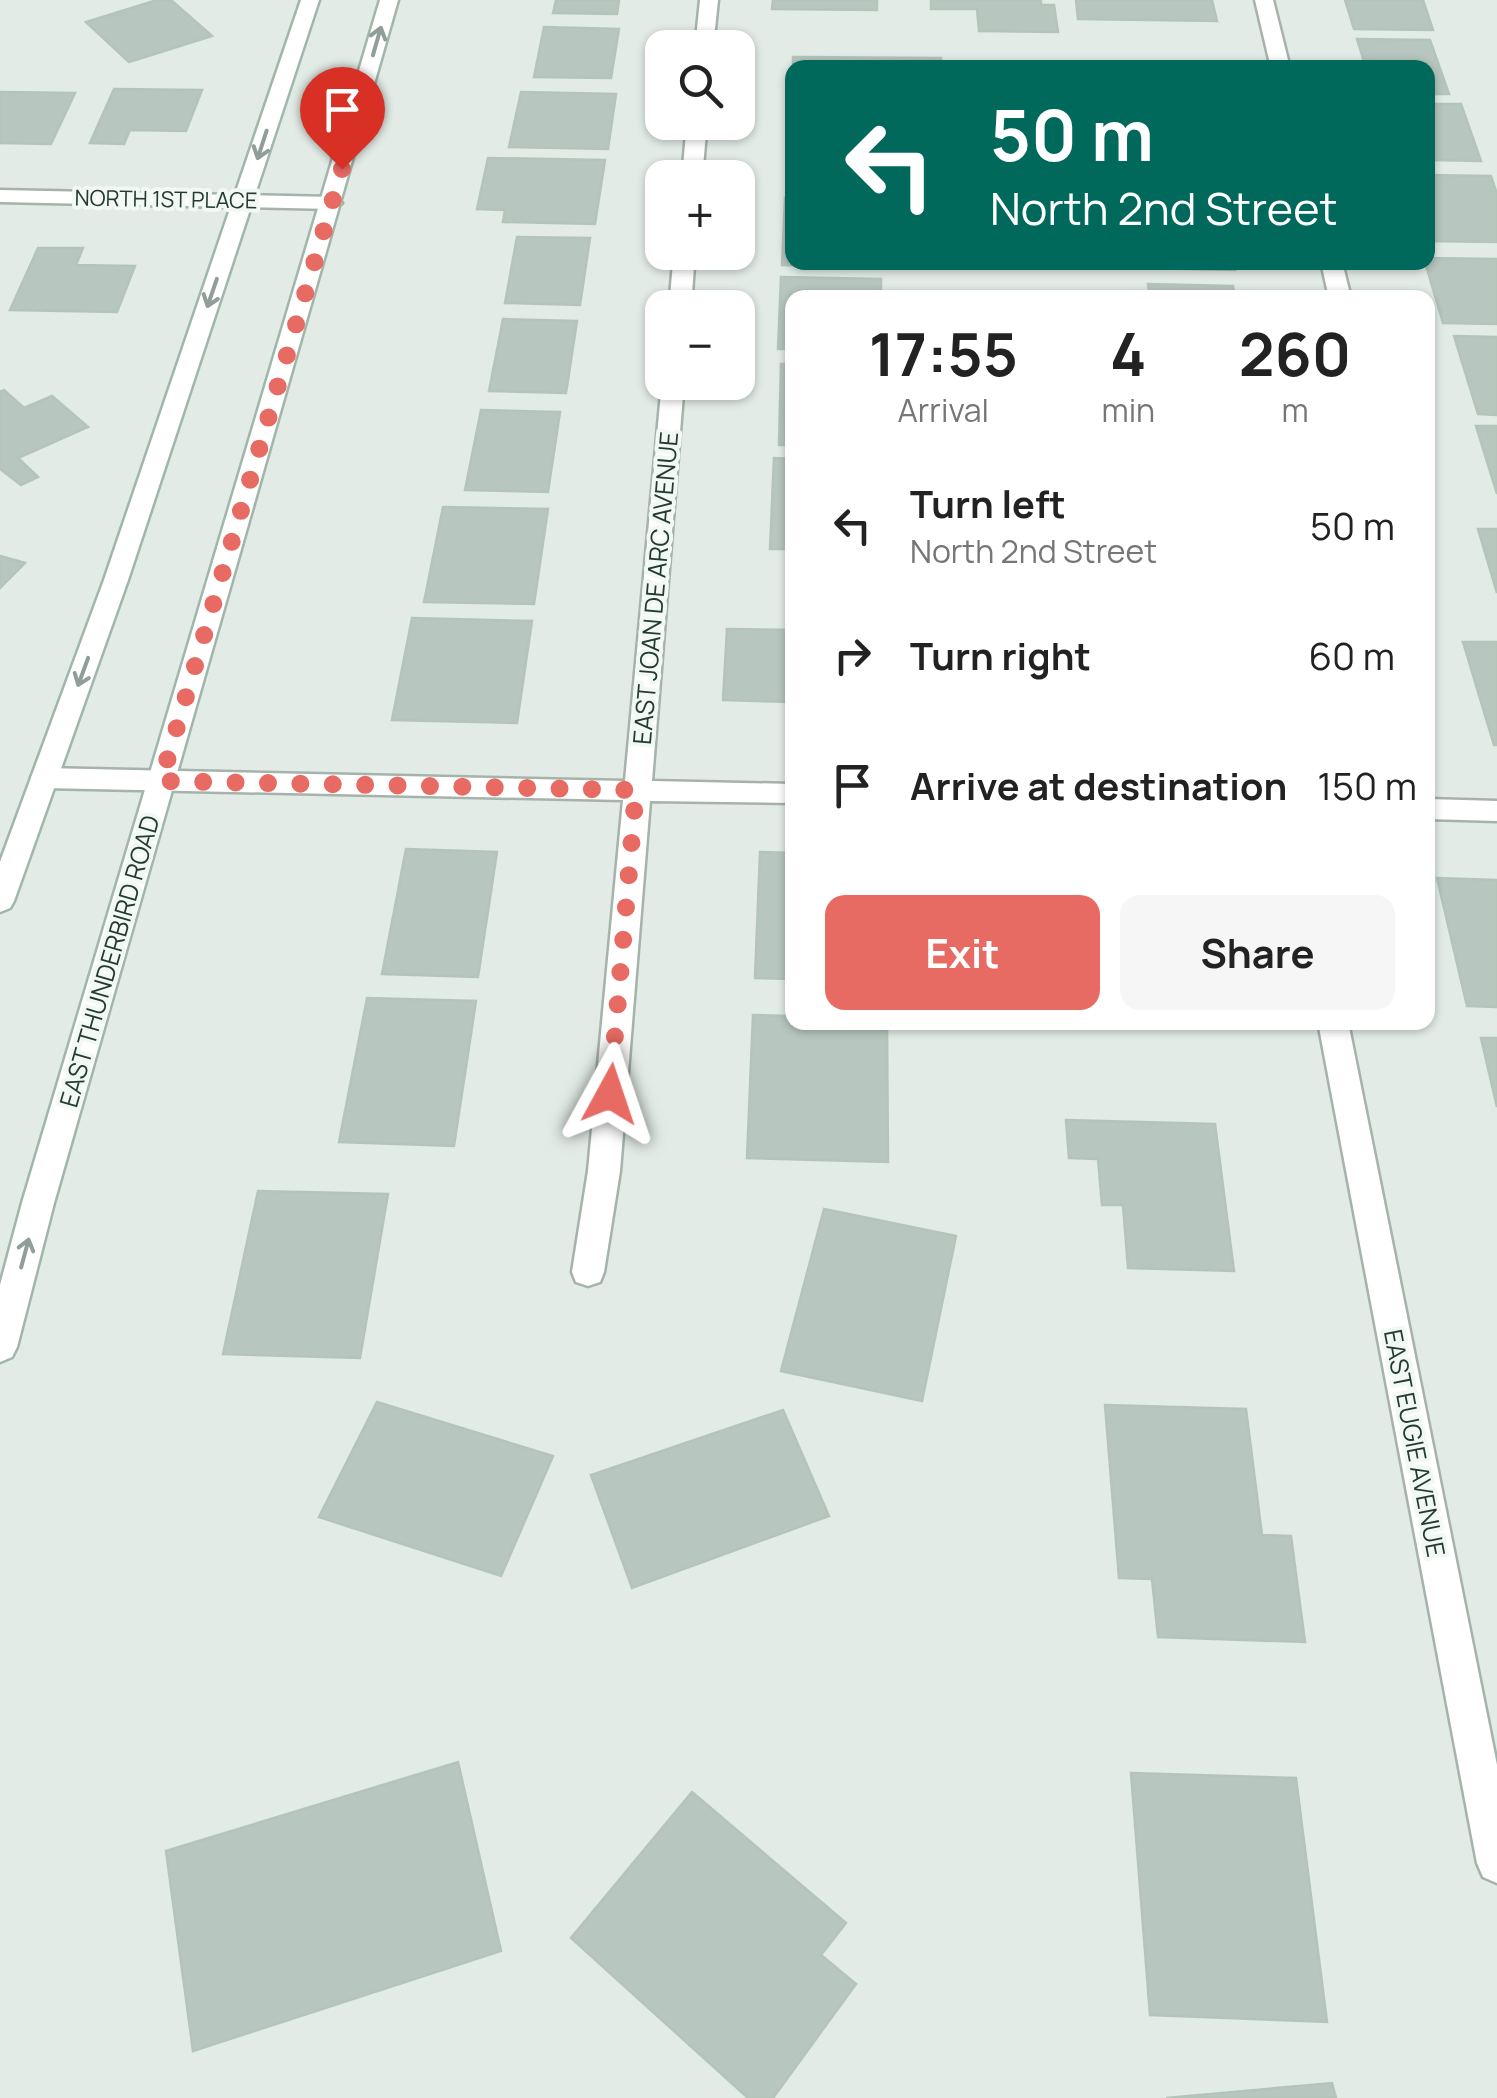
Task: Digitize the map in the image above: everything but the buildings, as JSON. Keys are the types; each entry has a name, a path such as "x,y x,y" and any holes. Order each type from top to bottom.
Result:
{"main road":[{"path":"0,901 116,580 310,0"},
{"name":"EAST THUNDERBIRD ROAD","path":"0,1347 389,0"},
{"path":"706,30 708,0"},
{"path":"1264,0 1279,60"},
{"name":"NORTH 1ST PLACE","path":"0,196 332,203"},
{"name":"EAST JOAN DE ARC AVENUE","path":"588,1272 604,1170 672,400"},
{"path":"44,778 785,794"},
{"path":"1435,809 1497,811"},
{"name":"EAST EUGIE AVENUE","path":"1335,1030 1497,1864"}],"route":[{"path":"342,169 161,781 636,790 610,1094"}]}
